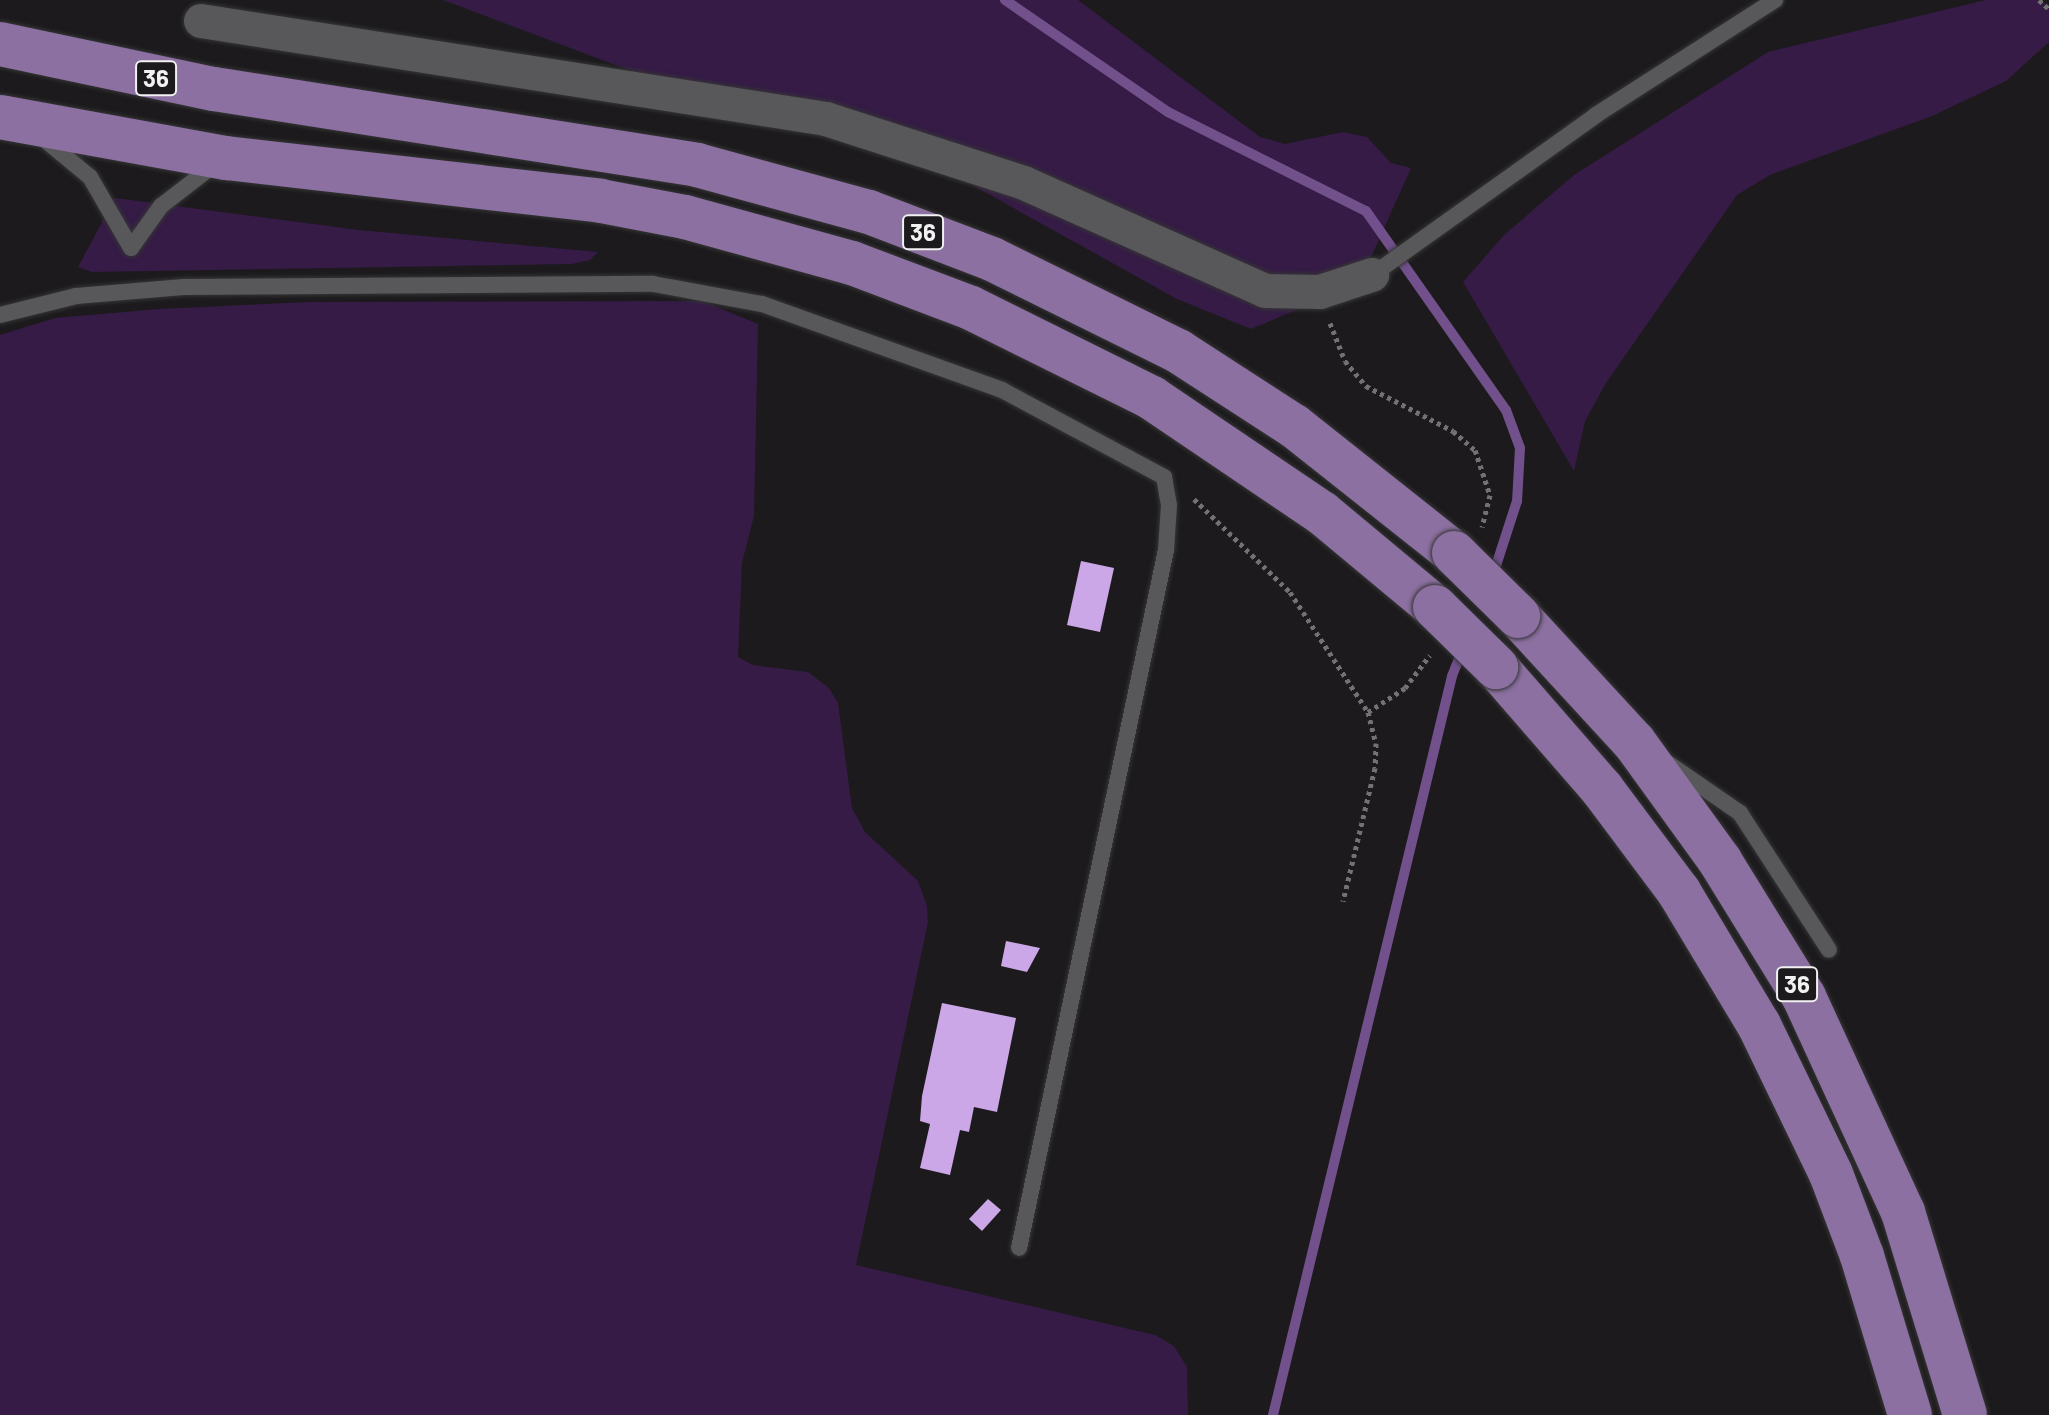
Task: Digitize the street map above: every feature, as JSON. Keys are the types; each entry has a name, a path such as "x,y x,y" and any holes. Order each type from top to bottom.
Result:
{"main road":[{"name":"36","path":"0,44 214,89 697,165 906,225 1052,286 1178,351 1306,435 1454,553 1518,616 1634,742 1764,928 1841,1068 1903,1212 1965,1415"},
{"name":"36","path":"8,118 226,158 615,204 769,238 912,285 1029,334 1208,432 1322,513 1435,607 1496,667 1602,789 1679,892 1759,1025 1831,1174 1862,1256 1910,1415"}],"street":[{"path":"201,21 826,119 1024,183 1265,291 1320,292 1372,275"}],"lane":[{"path":"1372,275 1596,115 1775,0"},
{"path":"8,118 90,177 131,248 179,188 226,158"},
{"path":"0,315 76,296 184,287 653,284 762,304 1002,390 1164,477 1169,505 1166,550 1019,1248"},
{"path":"1634,742 1740,813 1829,950"}],"path":[{"path":"2039,0 2049,9"},
{"path":"1164,477 1236,534 1282,582 1314,623 1368,712 1376,743 1375,768 1343,901"}],"shaded area":[{"path":"443,0 1078,0 1260,137 1285,144 1343,132 1367,137 1391,163 1411,168 1359,284 1251,329 1177,299 945,170 679,89"},
{"path":"1986,0 2041,0 2049,6 2049,42 2006,81 1932,116 1770,175 1737,195 1606,383 1585,421 1574,471 1463,282 1504,235 1574,175 1768,52"},
{"path":"115,198 359,230 598,252 590,260 572,264 92,272 78,267"},
{"path":"703,301 758,324 754,516 742,563 738,657 753,665 808,672 829,688 838,703 852,808 865,832 918,881 927,906 928,922 856,1265 1155,1335 1174,1346 1187,1367 1188,1415 0,1415 0,335 55,318 160,309 308,302"}],"building":[{"path":"1081,561 1114,568 1100,632 1067,625"},
{"path":"1006,941 1040,948 1027,972 1001,966"},
{"path":"942,1003 1016,1018 997,1112 974,1107 969,1132 960,1130 950,1175 920,1168 930,1124 920,1121 922,1096"},
{"path":"988,1199 1001,1210 982,1231 969,1219"}],"waterway":[{"path":"1005,0 1168,112 1366,211 1506,410 1520,448 1517,501 1493,575"},
{"path":"1273,1415 1452,676 1463,649"}]}
